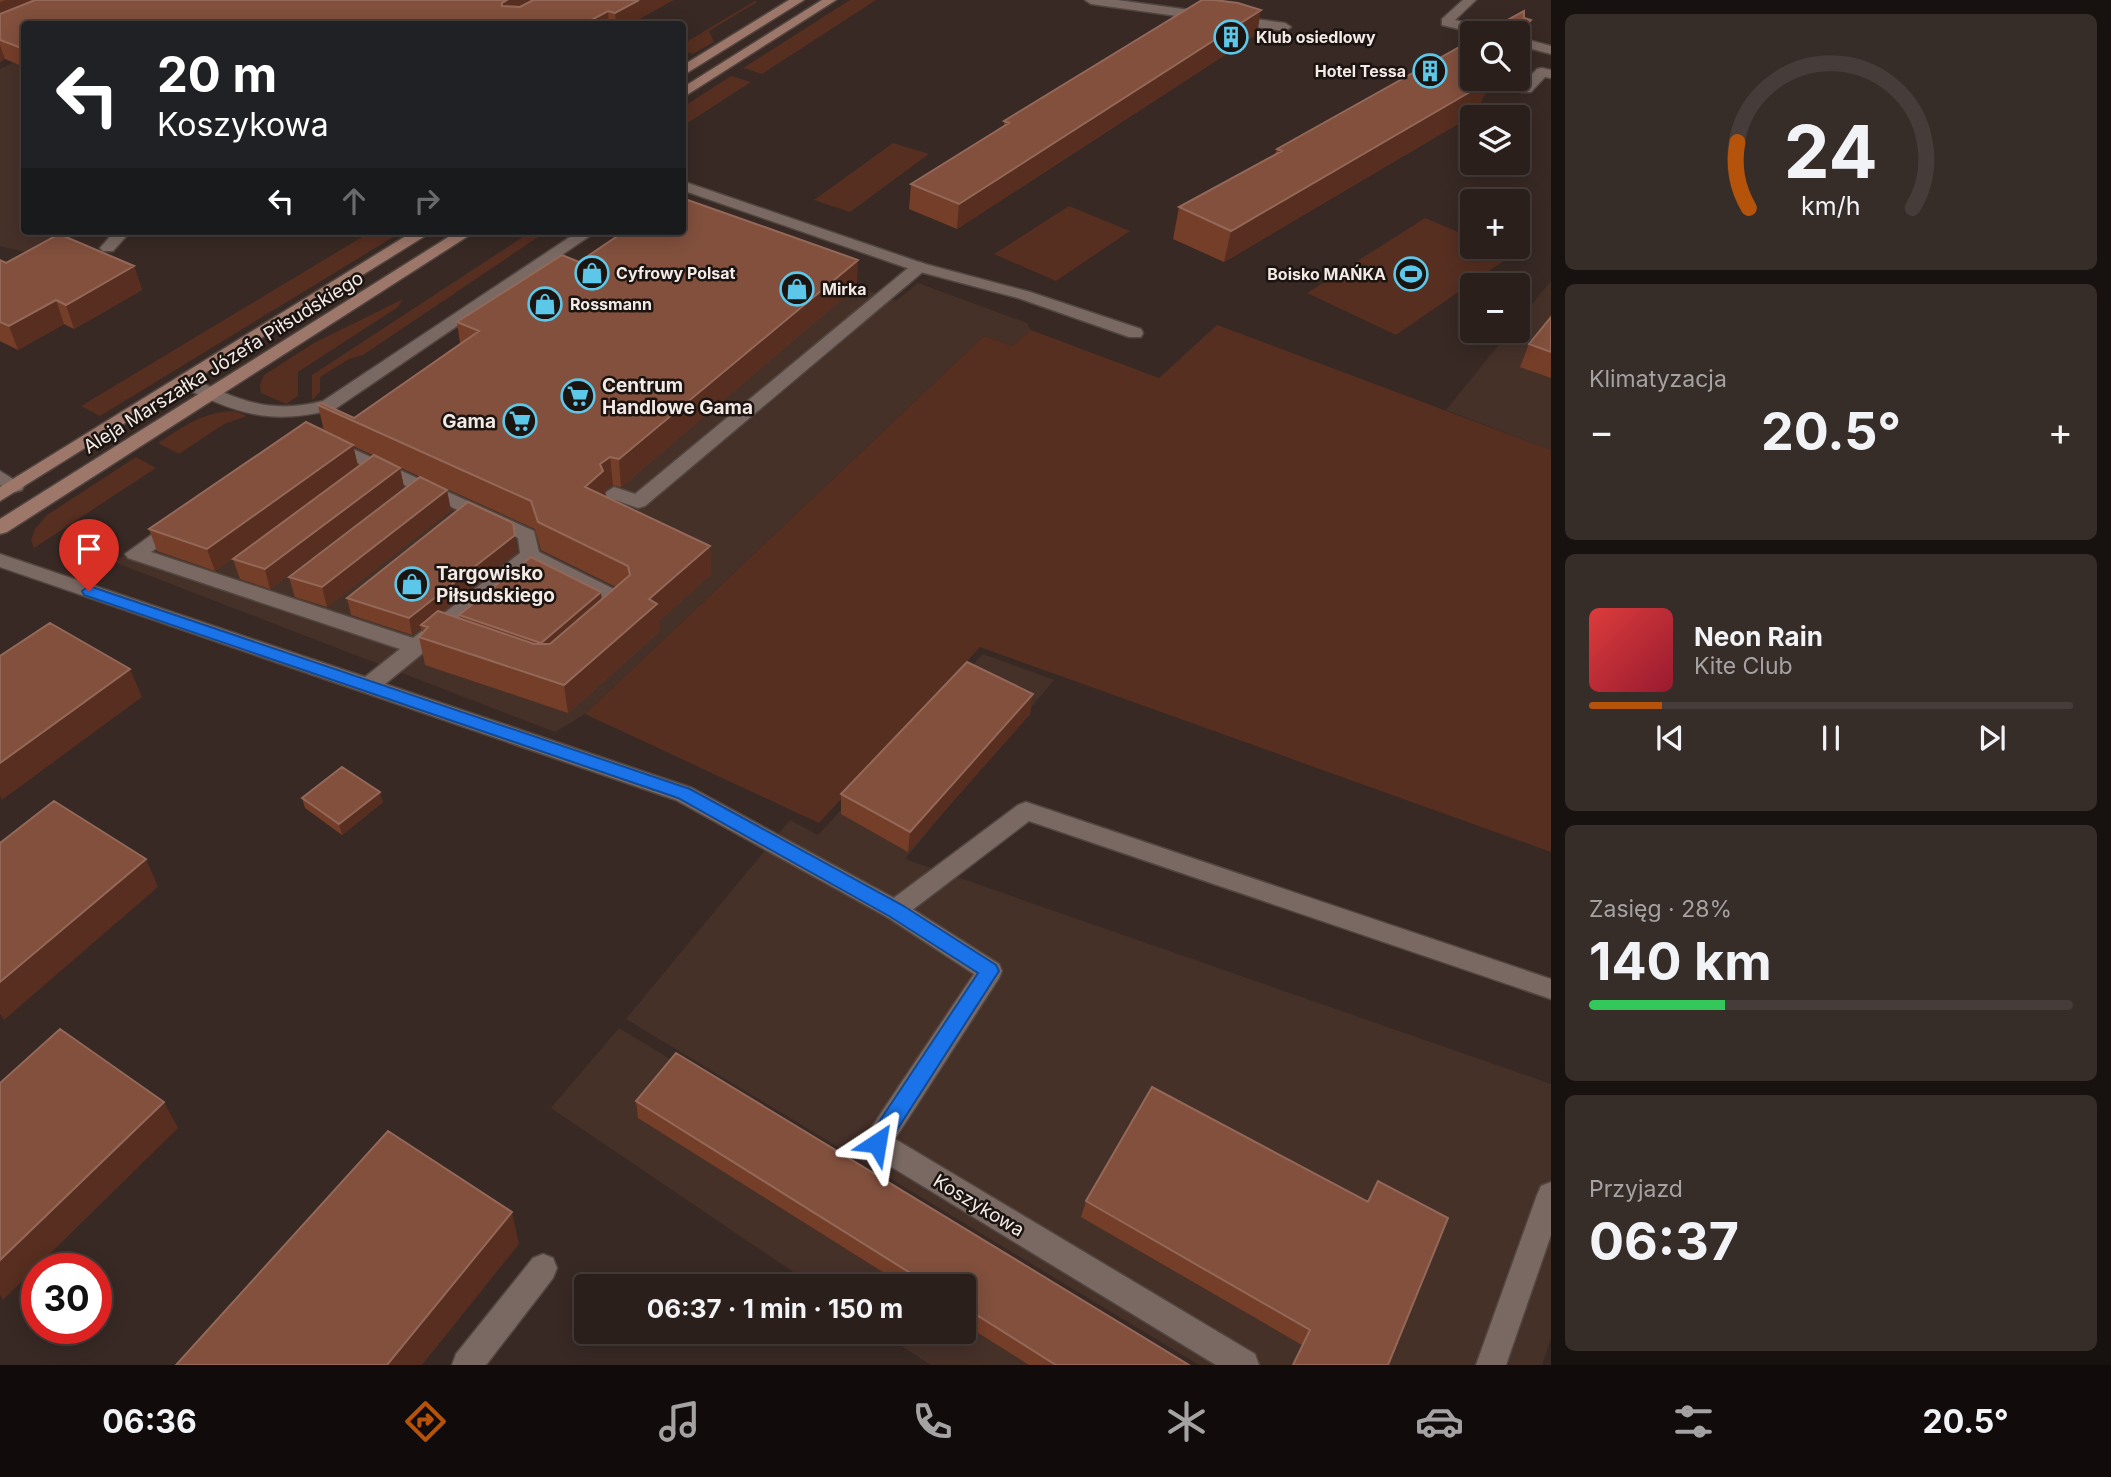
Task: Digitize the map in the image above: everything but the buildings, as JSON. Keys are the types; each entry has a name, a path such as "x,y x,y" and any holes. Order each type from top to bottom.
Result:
{"street":[{"path":"686,70 798,0"},
{"path":"686,91 831,0"},
{"path":"1091,0 1284,27"},
{"path":"1460,26 1446,22 1470,0"},
{"path":"1530,44 1551,50"},
{"path":"1530,84 1542,72 1551,74"},
{"path":"686,186 919,267 1024,295 1135,333"},
{"path":"108,248 119,235"},
{"name":"Aleja Marszałka Józefa Piłsudskiego","path":"5,486 184,381 419,235"},
{"name":"Aleja Marszałka Józefa Piłsudskiego","path":"0,528 462,235"},
{"path":"184,381 253,410 300,414 329,405 583,235"},
{"path":"614,493 638,502 919,267"},
{"path":"310,434 527,535 530,555"},
{"path":"355,480 376,465"},
{"path":"401,502 422,486"},
{"path":"449,525 470,509"},
{"path":"190,516 135,554 416,647"},
{"path":"530,555 621,601 602,617"},
{"path":"369,685 530,555"},
{"name":"Koszykowa","path":"0,561 684,794 895,910 990,971 877,1143 1244,1365"},
{"path":"217,582 238,566"},
{"path":"273,600 295,583"},
{"path":"331,619 352,602"},
{"path":"440,628 467,637"},
{"path":"895,910 1026,811 1551,989"},
{"path":"1491,1365 1551,1195"},
{"path":"467,1365 543,1268"}],"shaded area":[{"path":"850,0 876,0 762,74 743,68"},
{"path":"757,2 709,31 714,42 693,54 686,52 686,42"},
{"path":"21,58 21,235 57,235 25,252 0,246 0,69"},
{"path":"731,76 751,82 686,124 686,105"},
{"path":"893,143 929,154 850,212 814,200"},
{"path":"1069,206 1130,231 1056,281 994,254"},
{"name":"Boisko MAŃKA","path":"1425,218 1460,233 1460,259 1506,259 1486,273 1460,273 1460,291 1396,335 1307,293"},
{"path":"686,223 896,301 918,283 1027,323 1031,330 1012,346 984,336 585,714 555,732 114,562 313,428 372,419 675,235 686,235"},
{"path":"365,235 396,235 100,416 81,406"},
{"path":"526,235 541,235 363,355 349,359 320,377 320,392 312,400 312,375"},
{"path":"1551,281 1551,450 1446,410 1500,343 1530,343 1530,306"},
{"path":"403,299 398,307 298,372 298,396 286,404 261,393 260,385 264,375 314,343"},
{"path":"1217,325 1551,450 1551,852 980,647 819,823 585,714 984,336 1012,346 1031,330 1159,378"},
{"path":"235,411 247,416 224,424 179,454 158,443 204,417"},
{"path":"136,457 156,468 34,548 31,540 35,529 47,515"},
{"path":"983,654 1054,680 905,859 1551,1084 1551,1338 1542,1365 1199,1365 626,1019 790,820 818,835"},
{"path":"619,1028 1173,1365 930,1365 899,1344 976,1344 976,1274 796,1274 551,1108"}],"place":[{"name":"Klub osiedlowy","path":"1231,37"},
{"name":"Hotel Tessa","path":"1430,71"},
{"name":"Cyfrowy Polsat","path":"592,273"},
{"name":"Boisko MAŃKA","path":"1411,274"},
{"name":"Mirka","path":"797,289"},
{"name":"Rossmann","path":"545,304"},
{"name":"Centrum Handlowe Gama","path":"578,396"},
{"name":"Gama","path":"520,421"},
{"name":"Targowisko Piłsudskiego","path":"412,584"}],"route":[{"path":"89,591 684,794 895,910 990,971 877,1143"}]}
